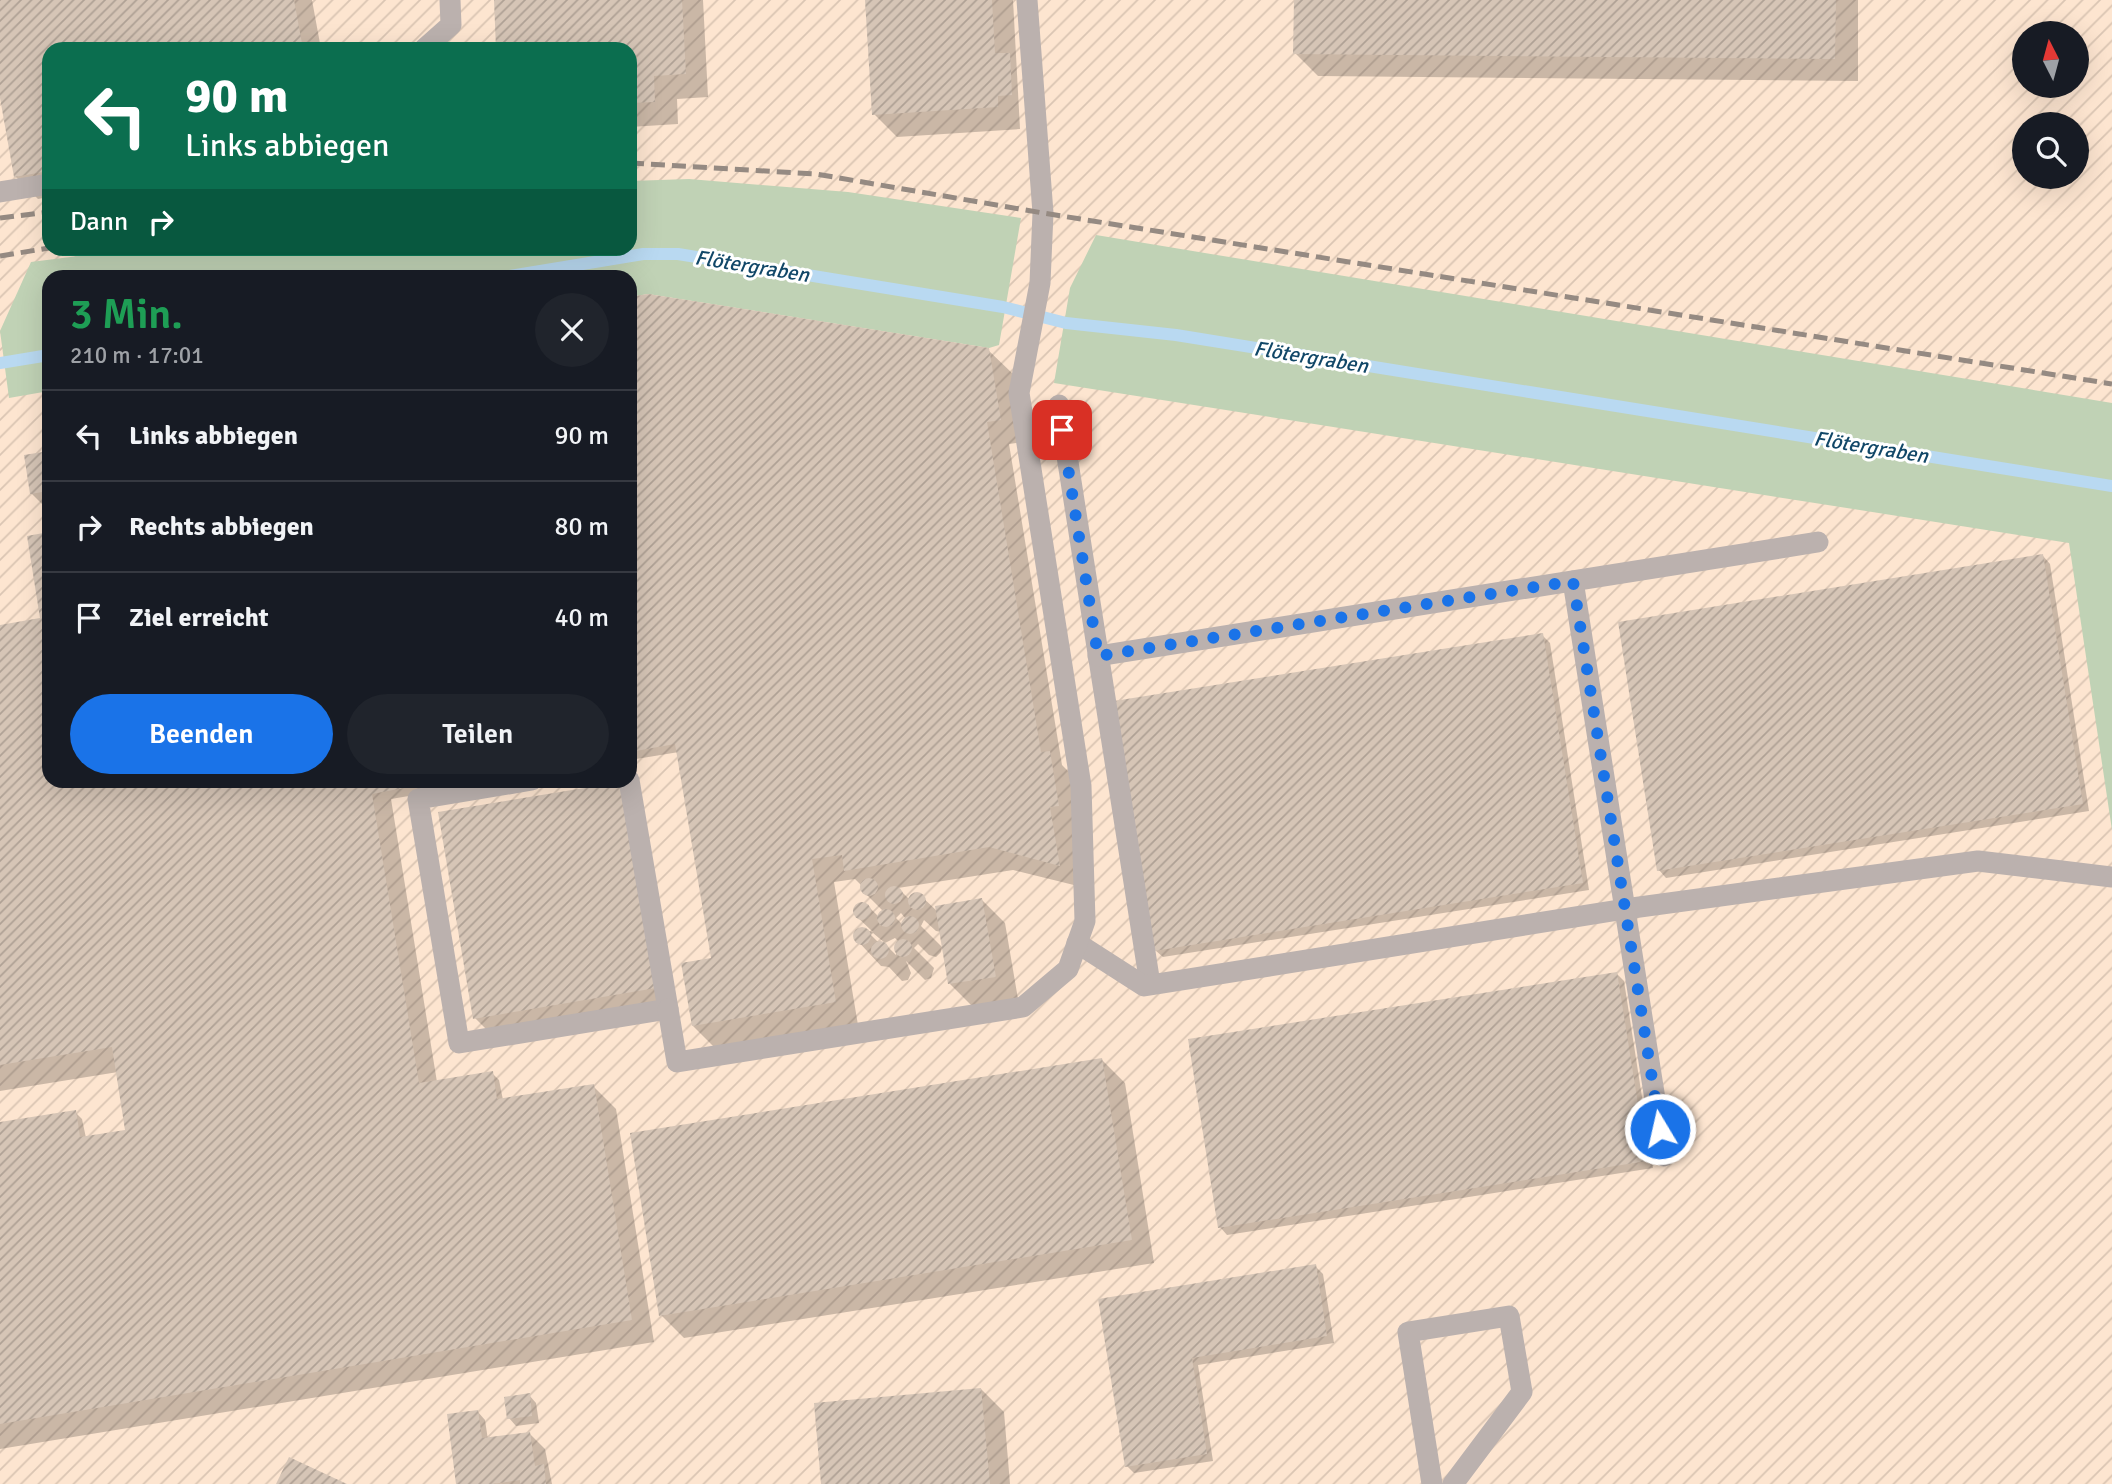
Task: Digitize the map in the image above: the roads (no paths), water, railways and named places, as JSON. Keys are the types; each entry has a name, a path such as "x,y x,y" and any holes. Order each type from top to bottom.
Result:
{"street":[{"path":"432,42 451,25 450,0"},
{"path":"630,788 677,1062 1024,1007 1068,968 1085,921 1081,786 1018,393 1040,283 1043,213 1027,0"},
{"path":"0,192 42,185"},
{"path":"1059,405 1150,984"},
{"path":"1098,656 1818,542"},
{"path":"1573,581 1664,1156"},
{"path":"483,788 418,799 459,1043 668,1009"},
{"path":"1077,943 1144,986 1625,909 1978,861 2112,877"},
{"path":"1432,1484 1408,1332 1509,1316 1522,1392 1453,1484"}],"waterway":[{"name":"Flötergraben","path":"637,255 678,254 1003,307 1066,323 1176,335 2112,486"},
{"name":"Flötergraben","path":"546,270 631,256"},
{"name":"Flötergraben","path":"0,363 42,356"}],"railway":[{"path":"637,163 816,174 1043,213 2112,384"},
{"path":"0,218 42,213"},
{"path":"0,256 42,249"}]}
